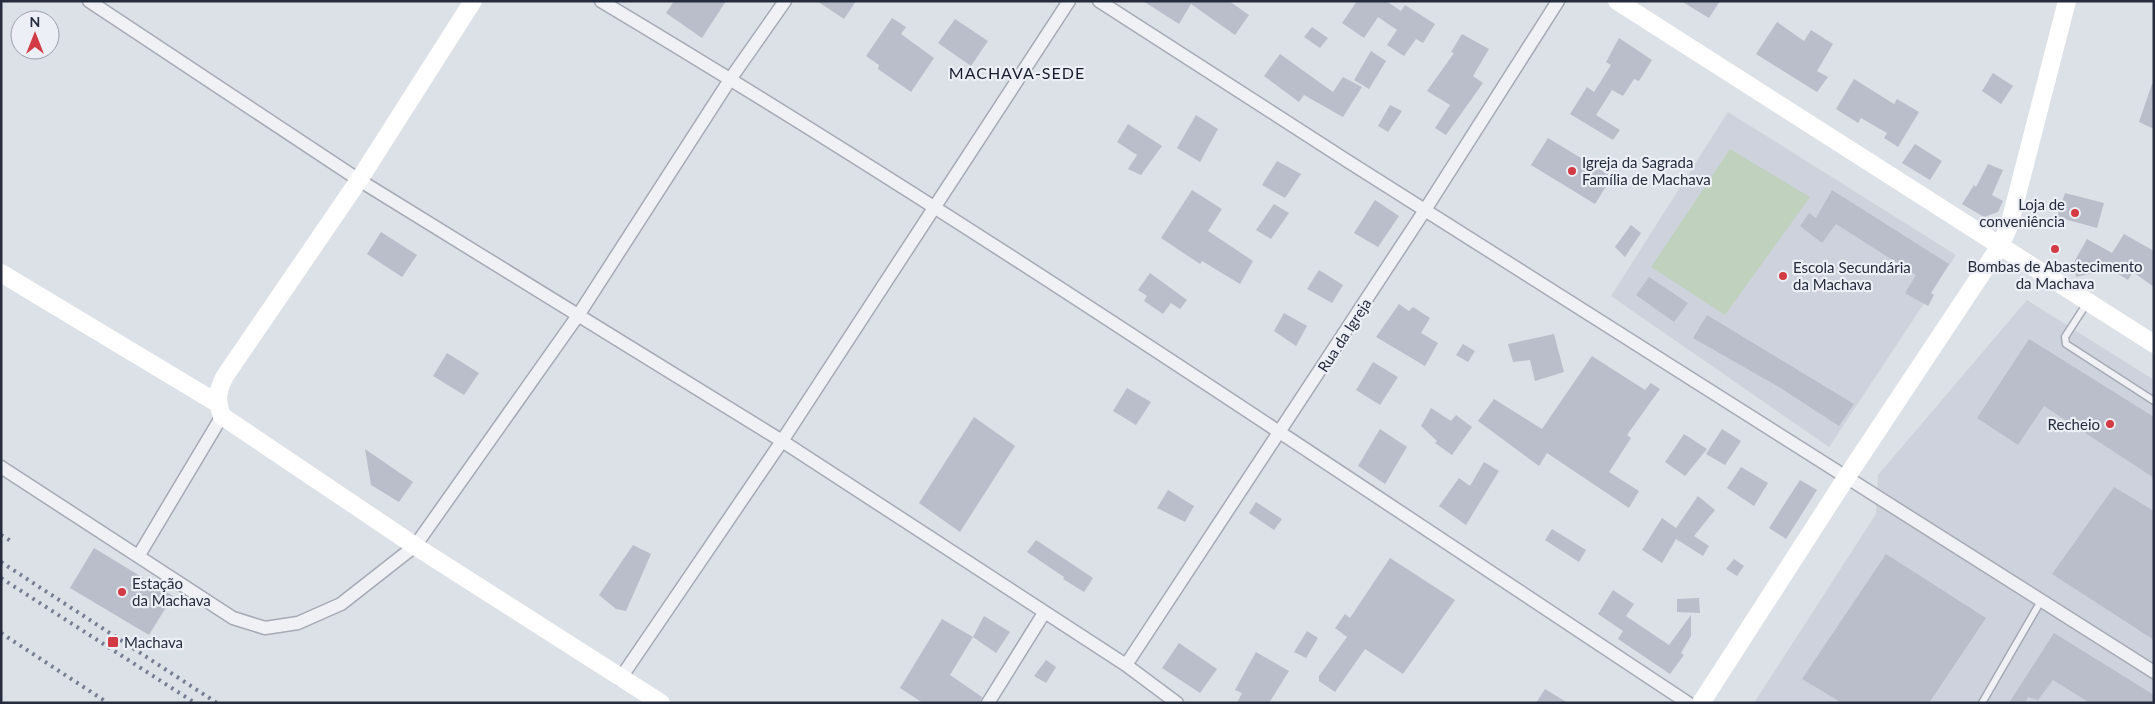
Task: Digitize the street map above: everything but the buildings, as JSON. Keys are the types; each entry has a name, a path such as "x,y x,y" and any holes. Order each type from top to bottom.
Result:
{"street":[{"path":"89,1 360,180 782,441 1126,666 1177,703"},
{"path":"139,555 219,409 218,390 225,376 360,180 473,1"},
{"path":"601,1 730,78 935,207 1688,703"},
{"path":"1,467 139,555 233,618 265,628 298,624 341,604 415,546 579,314 730,78 785,1"},
{"path":"620,678 782,441 1069,1"},
{"path":"1099,1 1846,478 2154,672"},
{"name":"Rua da Igreja","path":"1126,666 1425,210 1558,1"},
{"path":"1617,1 2154,344"},
{"path":"1701,703 1846,478 2000,246 2009,226 2066,1"},
{"path":"1,273 219,409 415,546 661,703"},
{"path":"988,703 1044,613"}],"lane":[{"path":"2088,302 2065,337 2066,344 2154,401"},
{"path":"1982,703 2041,601"}],"shaded area":[{"name":"Escola Secundária da Machava","path":"1728,112 1956,255 1829,447 1611,296"},
{"path":"2027,300 2154,380 2154,703 1754,703 1876,514 1878,475"}],"green space":[{"path":"1730,149 1810,197 1725,315 1651,267"}],"railway":[{"path":"1,535 11,541"},
{"path":"1,562 217,703"},
{"path":"1,578 195,703"},
{"path":"1,633 108,703"}],"place":[{"name":"Igreja da Sagrada Família de Machava","path":"1572,171"},
{"name":"Loja de conveniência","path":"2075,213"},
{"name":"Bombas de Abastecimento da Machava","path":"2055,249"},
{"name":"Escola Secundária da Machava","path":"1783,276"},
{"name":"Recheio","path":"2110,424"},
{"name":"Estação da Machava","path":"122,592"},
{"name":"Machava","path":"113,642"}],"district":[{"name":"MACHAVA-SEDE","path":"1017,72"}]}
